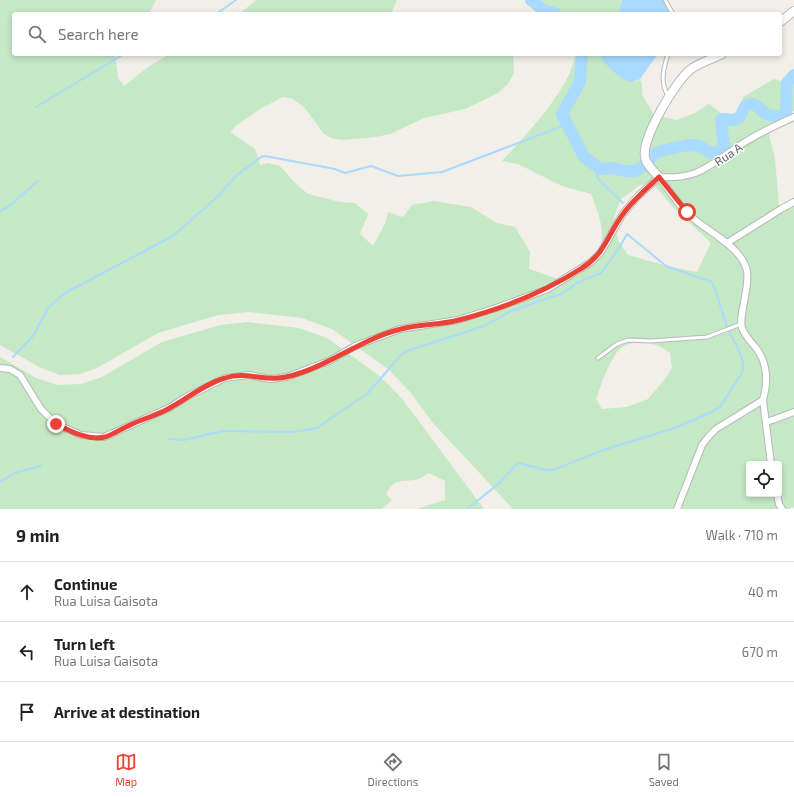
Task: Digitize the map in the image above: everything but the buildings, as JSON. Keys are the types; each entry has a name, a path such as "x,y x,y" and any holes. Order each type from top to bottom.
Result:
{"street":[{"path":"782,20 794,11"},
{"path":"718,56 691,69 668,96 647,143 644,154 648,165 687,212 700,224 727,243 744,263 747,272 747,281 741,324 748,340 761,356 764,365 766,379 763,400 767,422 771,461"},
{"name":"Rua A","path":"659,177 672,178 696,173 721,160 749,140 794,117"},
{"path":"0,368 10,369 20,375 41,409 56,424 81,435 104,437 130,424 150,418 188,396 225,378 249,375 270,379 287,377 329,361 355,346 400,329 458,320 548,289 591,262 601,252 622,215 637,197 659,177"},
{"path":"727,243 794,202"},
{"path":"677,509 702,445 709,436 716,429 763,400"},
{"path":"767,422 794,412"},
{"path":"778,497 782,509"}],"lane":[{"path":"665,0 671,12"},
{"path":"667,56 662,76 664,88 668,96"},
{"path":"598,358 617,344 628,340 651,341 707,337 741,324"}],"green space":[{"path":"0,0 156,0 150,12 12,12 12,56 115,56 118,78 124,86 148,67 167,56 513,56 514,73 508,84 498,93 465,109 424,118 390,134 376,137 343,140 331,138 324,134 305,108 293,99 283,97 260,109 237,125 230,132 255,149 260,165 269,163 280,166 295,183 308,194 340,202 355,203 368,214 360,234 373,246 386,222 388,212 403,217 412,205 434,201 471,207 497,223 515,227 530,252 529,269 562,279 573,278 581,273 595,259 600,251 602,241 601,222 591,194 562,186 518,164 502,161 534,125 557,95 566,81 575,56 600,56 601,58 637,81 640,79 642,84 642,95 654,115 677,120 695,113 709,104 730,120 743,114 743,97 774,79 794,85 794,111 779,118 767,127 775,158 779,208 794,201 794,507 788,509 513,509 433,423 411,393 388,369 332,329 302,318 249,312 218,315 158,333 97,368 80,374 60,375 41,368 0,345","holes":["663,183 654,185 673,207 711,243 697,272 674,268 628,255 618,240 614,217 621,199 640,185","634,342 658,346 670,353 672,368 648,399 627,407 602,409 596,399 606,372 614,357 622,347"]},
{"path":"256,0 397,0 392,12 241,12"},
{"path":"526,0 622,0 619,12 547,12"},
{"path":"248,322 299,328 327,338 381,377 403,400 484,509 416,509 445,500 445,481 429,473 422,478 401,481 394,484 386,494 392,500 382,509 0,509 0,357 36,378 58,385 81,384 102,377 162,342 221,325"}],"water":[{"path":"622,0 664,0 669,12 619,12"},
{"path":"600,56 657,56 640,79 631,82 623,79 613,72"}],"waterway":[{"path":"219,12 236,0"},
{"path":"531,0 543,10 550,12"},
{"path":"36,107 121,56"},
{"path":"582,56 580,82 562,114 584,157 601,169 613,168 625,171 635,171 647,164 652,155 661,151 688,145 699,146 711,153 720,152 724,146 721,120 732,120 739,118 746,105 755,105 766,114 783,117 786,115 787,83 794,75"},
{"path":"13,357 33,336 48,308 65,293 173,236 215,199 237,175 261,157 265,156 335,169 345,173 371,166 398,176 442,172 568,124"},
{"path":"595,165 598,179 623,203"},
{"path":"0,211 8,207 38,181"},
{"path":"169,439 184,440 223,431 294,432 317,428 368,393 401,355 407,351 484,326 511,311 563,293 577,283 601,273 627,234 666,266 712,282 727,327 741,355 743,367 742,373 720,407 712,412 672,429 606,449 553,470 546,470 518,463 497,485 467,509"},
{"path":"0,482 17,472 41,466"}],"route":[{"path":"56,424 81,435 104,437 115,433 130,424 150,418 188,396 225,378 240,375 270,379 287,377 329,361 355,346 400,329 458,320 548,289 582,269 601,252 622,215 637,197 659,177 687,212"}]}
